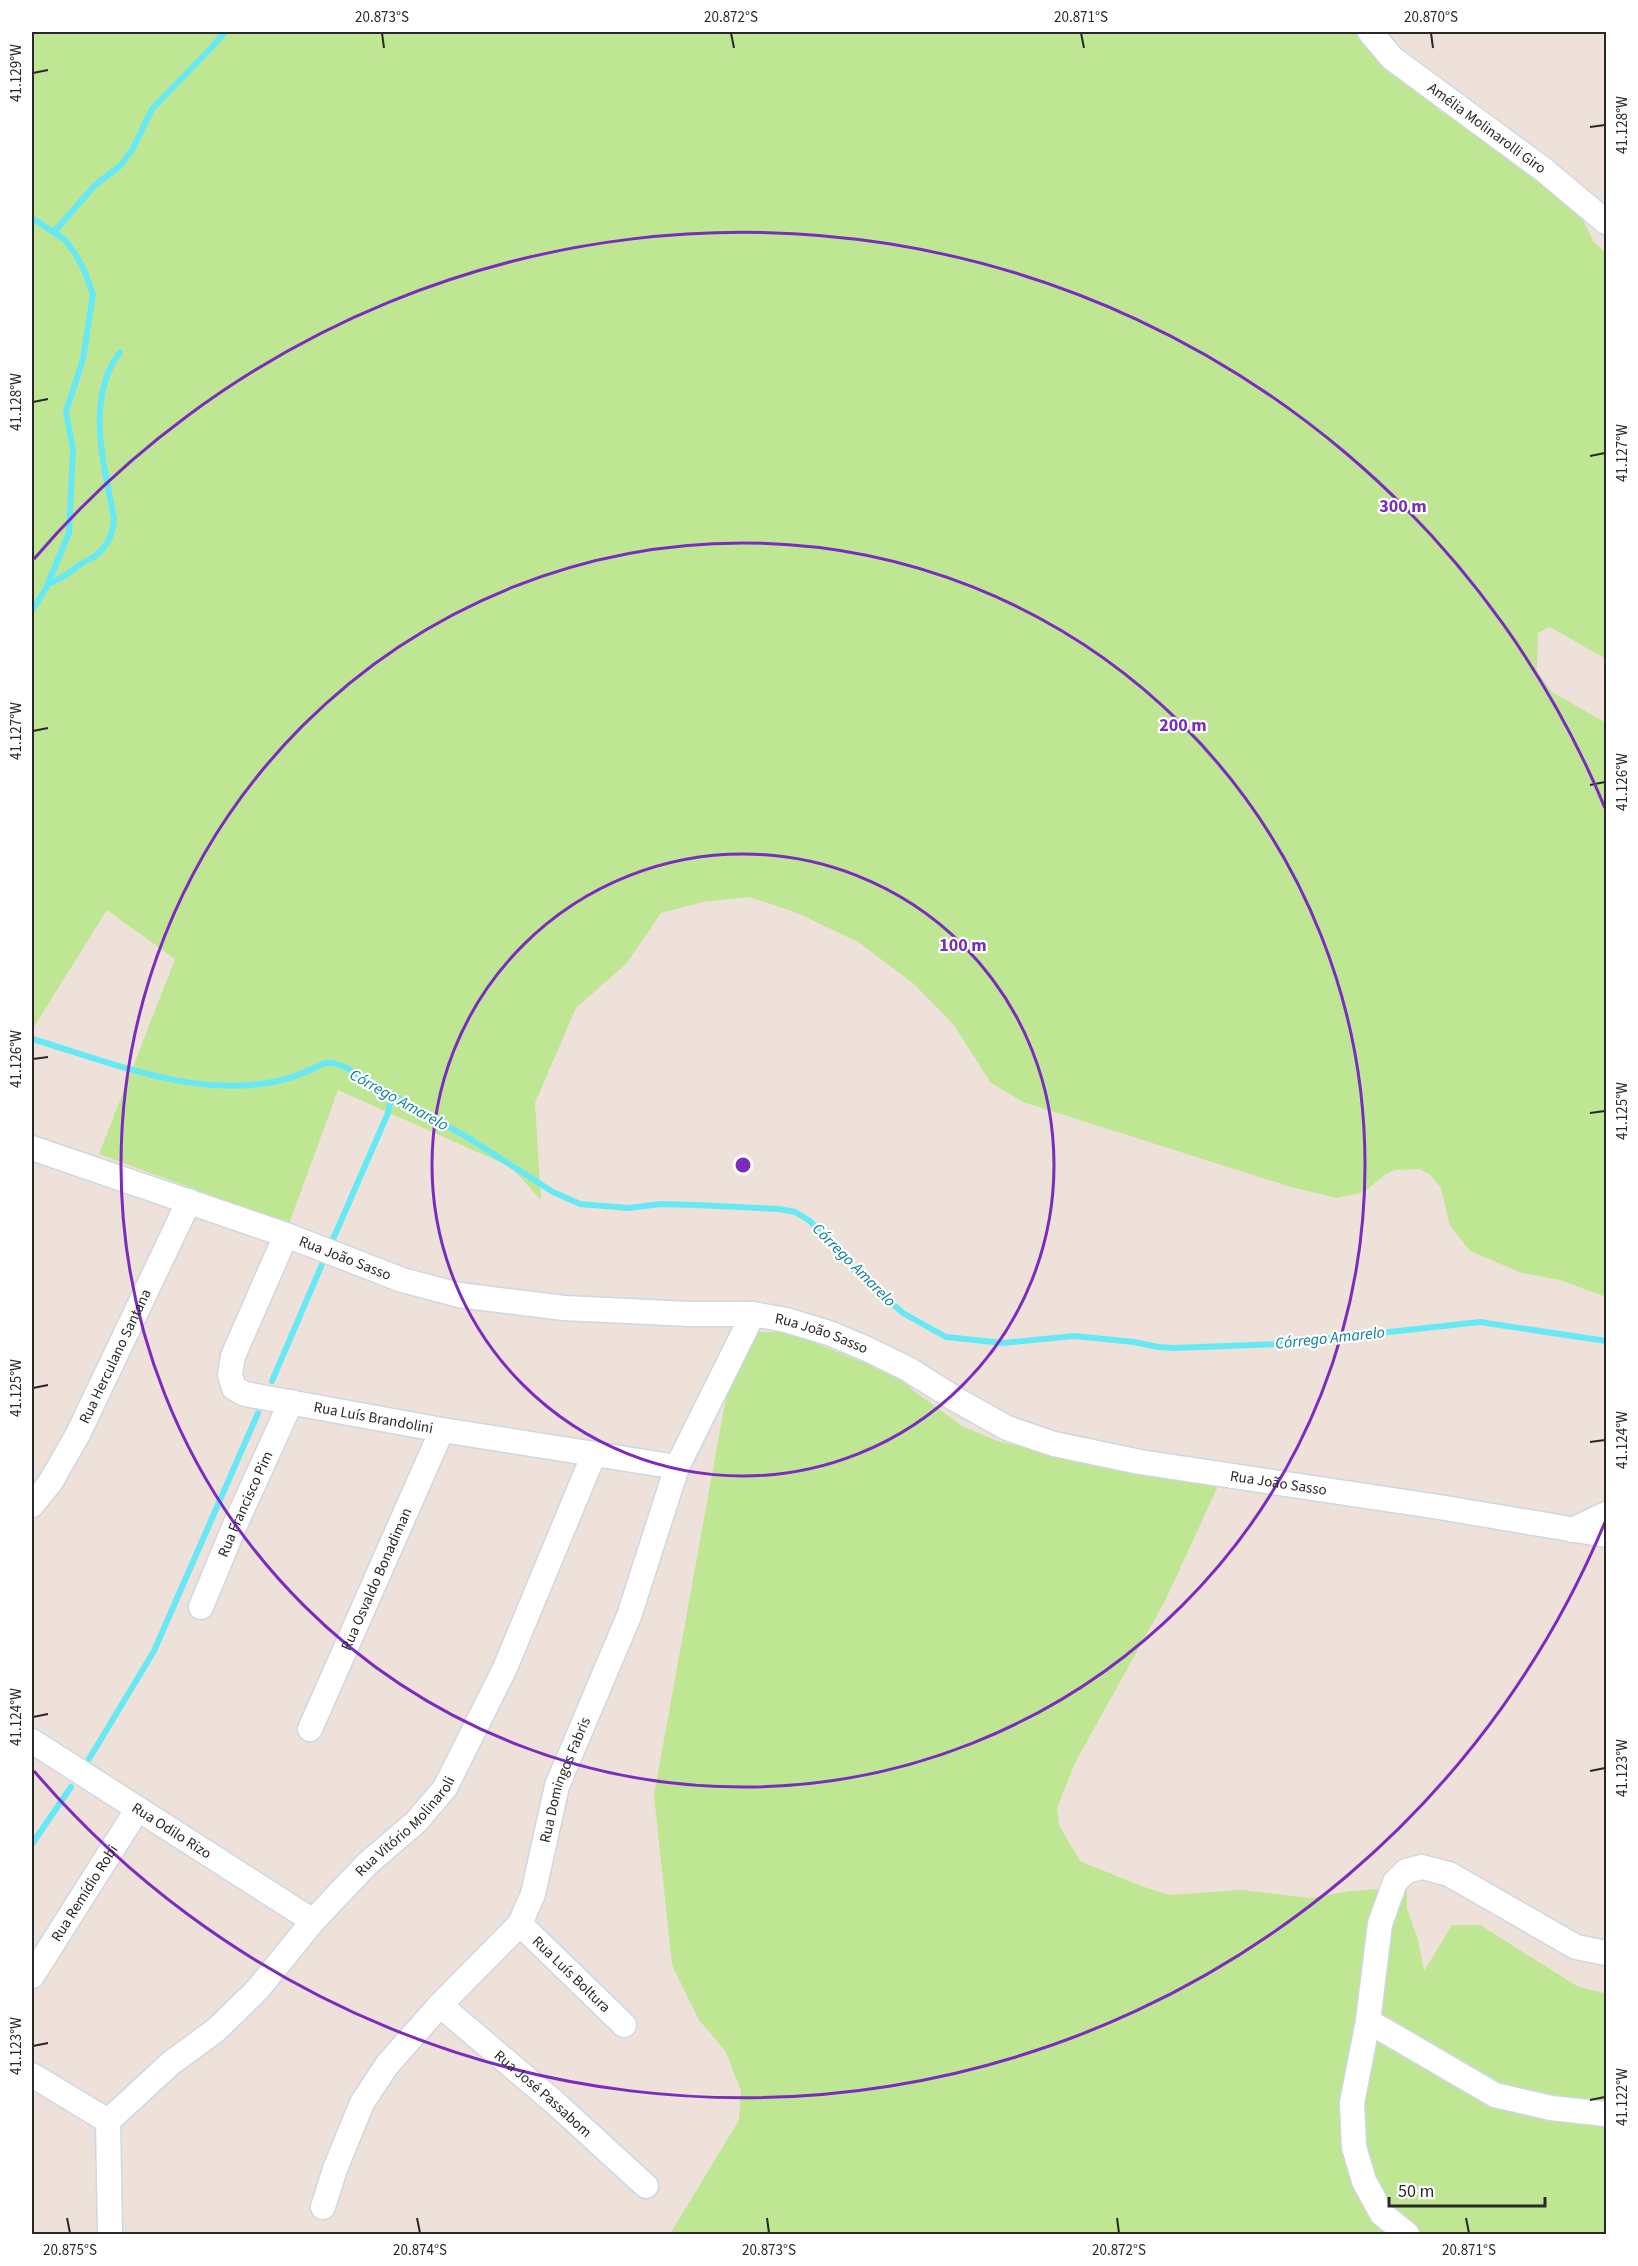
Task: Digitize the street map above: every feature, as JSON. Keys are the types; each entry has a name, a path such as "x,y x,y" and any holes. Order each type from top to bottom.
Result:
{"street":[{"name":"Amélia Molinarolli Giro","path":"1370,32 1392,58 1544,170 1606,222"},
{"name":"Rua João Sasso","path":"32,1148 286,1235 402,1281 459,1296 564,1308 690,1314 753,1314 786,1320 830,1333 867,1349 908,1369 1007,1428 1054,1444 1140,1462 1439,1507 1606,1535"},
{"name":"Rua Herculano Santana","path":"32,1504 50,1483 78,1434 189,1201"},
{"name":"Rua Luís Brandolini","path":"286,1235 233,1356 230,1375 234,1388 245,1394 442,1430 677,1467"},
{"name":"Rua Domingos Fabris","path":"323,2207 335,2169 362,2103 387,2065 440,2005 520,1924 533,1894 557,1786 629,1616 677,1467 753,1314"},
{"name":"Rua Francisco Pim","path":"201,1606 291,1402"},
{"name":"Rua Osvaldo Bonadiman","path":"310,1730 442,1430"},
{"name":"Rua Vitório Molinaroli","path":"108,2121 171,2062 216,2030 258,1989 313,1921 367,1864 416,1822 445,1788 505,1668 594,1454"},
{"path":"1572,1530 1606,1514"},
{"name":"Rua Odilo Rizo","path":"32,1741 313,1921"},
{"name":"Rua Remídio Robi","path":"32,1976 137,1810"},
{"path":"1407,2235 1382,2214 1364,2181 1354,2147 1352,2103 1368,2021 1380,1924 1395,1882 1406,1870 1422,1867 1449,1874 1576,1947 1606,1953"},
{"name":"Rua Luís Boltura","path":"520,1924 624,2025"},
{"name":"Rua José Passabom","path":"440,2005 554,2101 646,2186"},
{"path":"1368,2021 1495,2095 1551,2108 1606,2114"},
{"path":"32,2075 108,2121 110,2235"}],"green space":[{"path":"32,32 1370,32 1381,52 1440,111 1488,139 1578,210 1593,241 1606,253 1606,659 1550,627 1538,633 1537,671 1552,692 1606,723 1606,1297 1560,1280 1522,1273 1470,1251 1450,1226 1441,1188 1430,1175 1420,1169 1395,1170 1386,1174 1364,1192 1337,1198 1291,1187 1023,1102 991,1083 953,1024 914,984 858,942 795,912 749,897 703,902 661,913 627,963 576,1008 535,1103 541,1200 511,1167 338,1090 289,1224 99,1154 175,959 107,910 32,1030"},
{"path":"753,1332 788,1332 902,1378 910,1388 962,1426 997,1441 1106,1467 1219,1484 1165,1601 1075,1763 1057,1808 1059,1825 1080,1861 1141,1886 1170,1895 1241,1890 1310,1898 1351,1891 1407,1887 1407,1909 1418,1939 1424,1971 1452,1925 1480,1925 1577,1986 1606,1994 1606,2234 670,2234 739,2120 741,2091 726,2052 699,2020 672,1965 654,1795 731,1370"}],"waterway":[{"path":"54,232 95,185 120,166 132,150 152,109 225,32"},
{"path":"32,218 65,240 84,270 93,294 83,359 66,412 73,449 69,533 46,588 32,611"},
{"path":"48,584 62,578 94,557 105,545 112,530 114,519 102,456 100,412 109,371 120,352"},
{"name":"Córrego Amarelo","path":"32,1039 153,1075 184,1082 216,1085 247,1085 278,1081 325,1063 333,1063 345,1067 470,1139 553,1192 580,1204 629,1208 660,1204 696,1205 779,1209 795,1212 810,1221 857,1273 903,1313 946,1337 1003,1343 1074,1336 1174,1348 1279,1344 1480,1322 1606,1341"},
{"path":"330,1246 388,1113 392,1094"},
{"path":"272,1381 326,1255"},
{"path":"89,1759 154,1651 258,1413"},
{"path":"32,1844 71,1787"}]}
